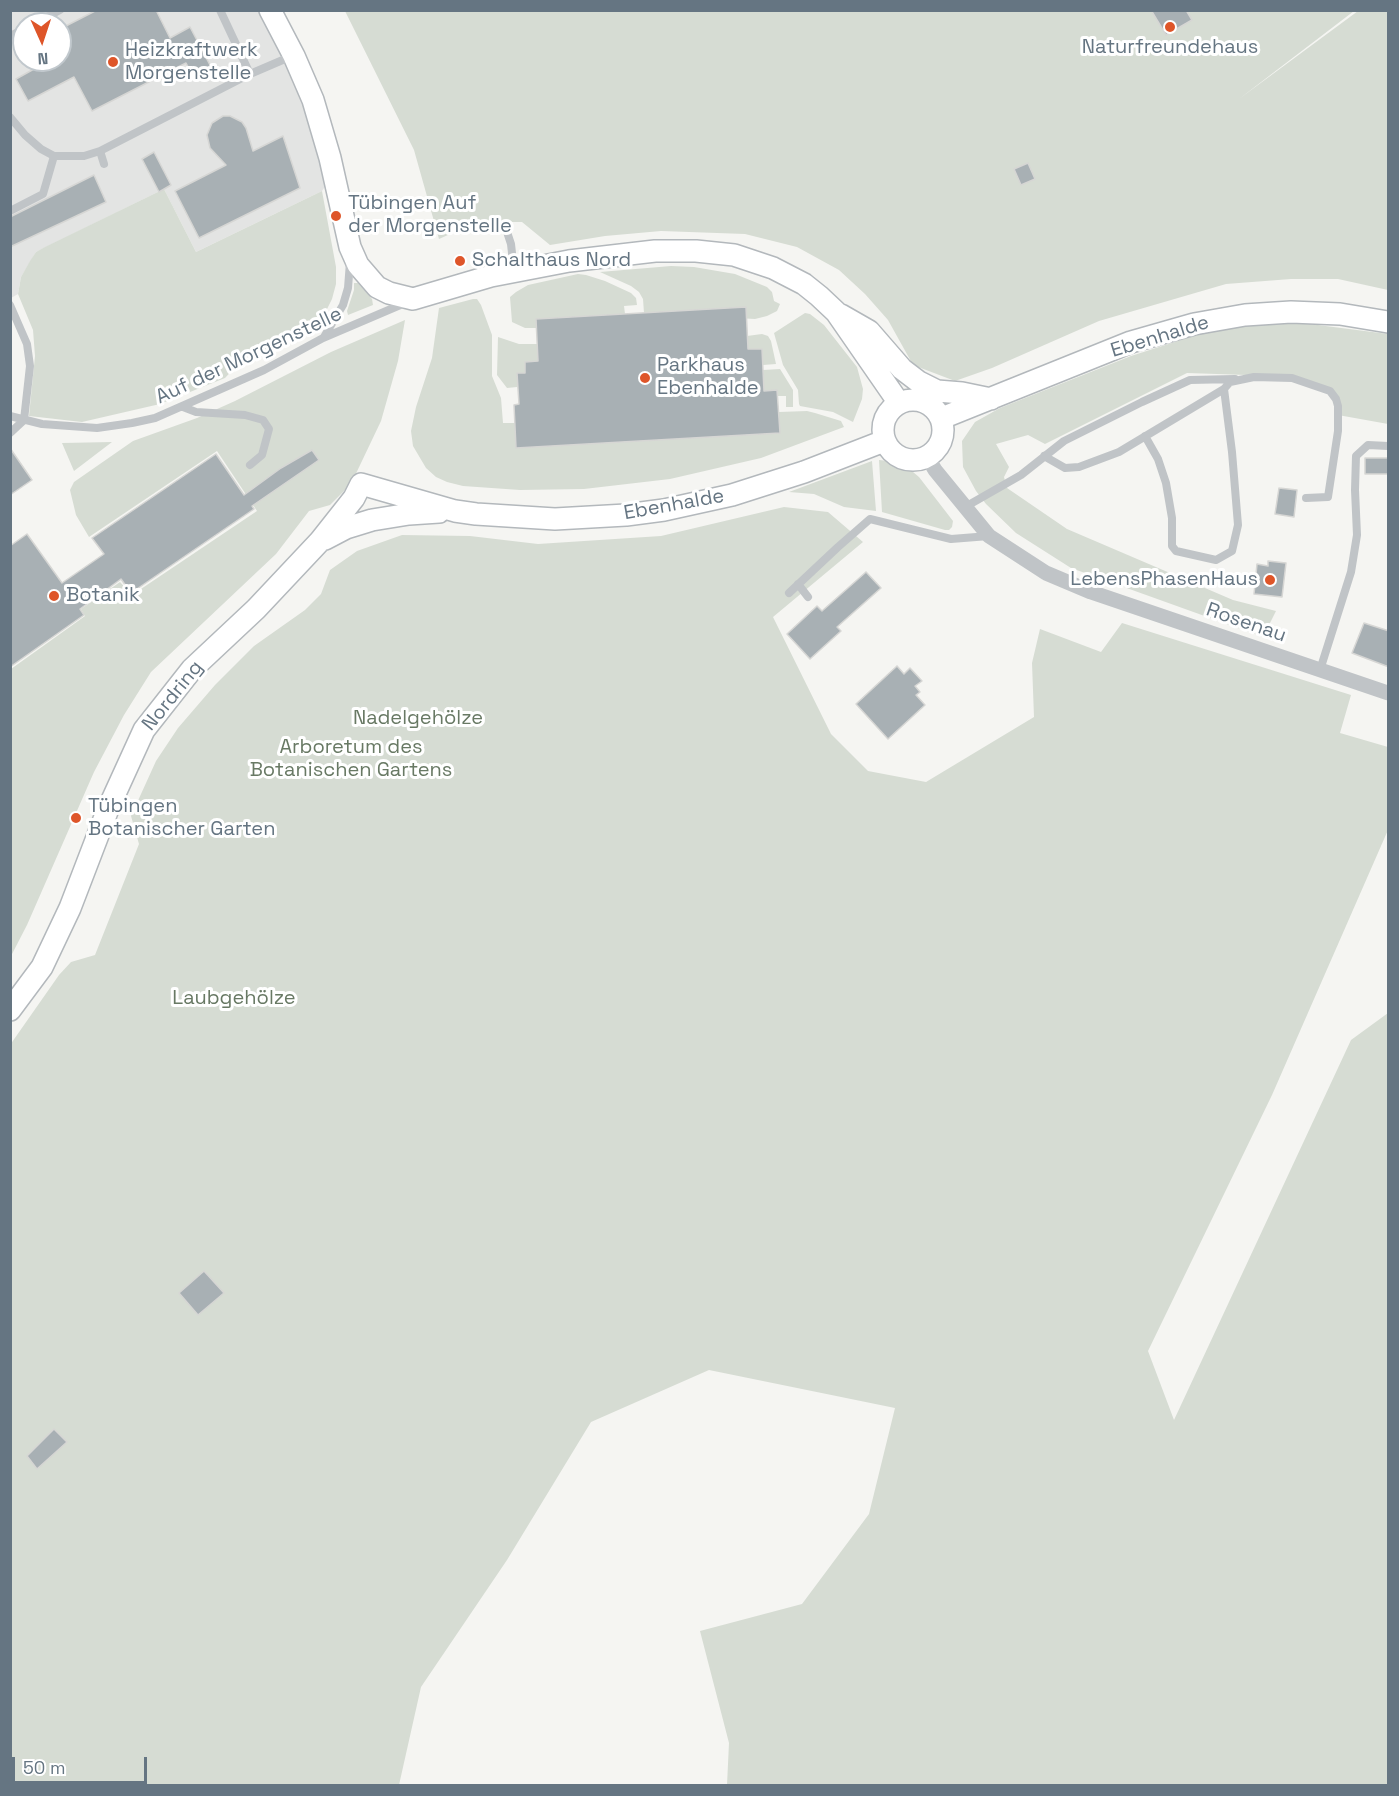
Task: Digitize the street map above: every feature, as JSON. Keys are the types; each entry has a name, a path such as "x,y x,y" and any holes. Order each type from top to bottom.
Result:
{"street":[{"path":"270,10 294,56 313,100 330,158 350,247 358,265 377,286 389,293 413,299 491,276 569,261 655,251 696,251 734,255 773,268 804,284 836,312 868,332 902,369 919,382 937,391 992,399"},
{"path":"836,312 899,404"},
{"name":"Ebenhalde","path":"942,418 1131,342 1170,330 1220,319 1266,313 1313,312 1389,322"},
{"path":"908,400 918,400 927,404 935,409 942,418 943,438 939,447 928,458 911,461 901,459 892,453 884,441 883,427 890,410 908,400"},
{"name":"Ebenhalde","path":"320,541 346,528 372,520 409,514 455,511 555,519 626,515 664,510 732,495 884,441"},
{"name":"Rosenau","path":"928,458 935,470 989,536 1046,573 1083,589 1389,693"},
{"name":"Ebenhalde","path":"361,484 455,511"},
{"name":"Nordring","path":"10,1010 42,967 70,908 108,809 144,730 192,669 256,609 320,541 354,498 361,484"}],"lane":[{"path":"220,10 250,74"},
{"path":"10,117 24,135 41,149 54,156 74,158 100,151 250,74 294,56"},
{"path":"100,151 104,164"},
{"path":"10,211 43,194 54,156"},
{"path":"505,226 511,244 514,272"},
{"path":"323,338 343,304 350,273 350,247"},
{"name":"Auf der Morgenstelle","path":"10,416 64,426 97,428 155,417 183,407 264,370 323,338 413,299"},
{"path":"10,304 29,351 30,366 24,420 10,433"},
{"path":"964,507 1021,475 1064,441 1190,380 1276,376 1321,386 1330,391 1336,399 1338,431 1328,497 1306,498"},
{"path":"1044,456 1065,468 1079,467 1119,452 1224,388 1230,382 1239,379"},
{"path":"1145,436 1158,459 1166,483 1172,518 1172,546 1176,551 1216,560 1232,551 1238,525 1224,388"},
{"path":"183,407 196,412 245,415 263,420 269,429 262,455 250,465"},
{"path":"1320,670 1351,572 1357,535 1356,456 1368,445 1389,446"},
{"path":"789,594 870,519 951,539 989,536"},
{"path":"798,584 808,597"}],"shaded area":[{"path":"10,11 260,11 285,59 303,103 326,185 322,191 196,252 164,189 36,252 21,277 18,294 11,298"}],"green space":[{"path":"345,11 1354,11 1239,99 1358,11 1388,11 1388,290 1338,279 1291,279 1226,284 1099,321 992,368 955,381 913,365 888,320 865,294 839,270 797,247 745,234 661,231 605,236 550,245 522,222 477,222 439,239 414,150"},
{"path":"164,189 196,252 322,191 336,267 336,284 325,313 315,326 288,346 263,350 242,360 225,378 160,404 82,422 29,416 35,356 33,330 18,294 21,277 30,261 36,252 45,247"},
{"path":"671,266 694,267 735,274 767,287 772,292 774,301 780,304 777,311 755,319 644,313 643,299 639,292 600,272"},
{"path":"578,274 605,281 631,293 636,298 637,305 624,306 625,314 536,319 536,328 525,328 512,322 510,297 516,292 528,285"},
{"path":"354,283 358,283 372,299 373,305 348,315 347,311"},
{"path":"477,299 481,305 492,335 492,376 501,398 503,423 515,423 516,448 779,433 779,412 807,411 841,421 844,427 761,458 670,479 584,489 520,490 463,486 447,482 436,477 426,468 413,446 411,431 416,407 432,358 439,308"},
{"path":"805,313 810,314 824,325 857,367 863,389 862,399 853,422 833,412 799,404 798,390 783,365 774,333"},
{"path":"405,320 398,361 381,421 351,484 330,505 309,511 276,554 151,672 124,715 94,772 27,925 11,956 11,669 85,616 81,609 120,582 132,595 257,511 217,451 89,537 76,515 70,490 74,482 133,441 197,418 331,352"},
{"path":"1258,323 1310,324 1388,334 1388,424 1338,415 1330,391 1276,376 1187,373 1045,444 1028,435 996,444 1009,467 1004,477 1007,488 1067,529 1233,600 1276,611 1263,637 1071,568 1016,533 986,504 963,467 962,441 975,422 1000,408 1131,356 1206,332"},
{"path":"762,334 768,336 771,341 776,364 763,365 748,349 747,336"},
{"path":"498,337 519,344 537,344 538,361 525,362 525,373 517,373 517,387 507,388 497,375"},
{"path":"780,369 793,390 793,407 786,407 786,396 778,396 777,390 764,391 763,370"},
{"path":"112,442 74,471 62,443"},
{"path":"879,460 897,462 919,477 953,521 952,527 945,530 882,512"},
{"path":"872,461 876,511 844,507 814,494 789,492"},
{"path":"784,507 828,512 863,542 773,617 831,734 868,771 926,782 1034,717 1032,663 1040,629 1101,652 1122,623 1351,695 1340,733 1388,747 1388,830 1272,1095 1148,1351 1174,1420 1351,1040 1388,1013 1388,1785 727,1785 729,1743 700,1631 802,1604 869,1514 895,1408 709,1370 591,1422 507,1560 421,1687 399,1785 11,1785 10,1045 59,975 71,962 95,955 139,844 131,816 156,761 178,728 215,685 254,646 305,610 321,594 330,570 357,551 402,535 470,536 538,544 661,536"}],"building":[{"name":"Heizkraftwerk Morgenstelle","path":"97,10 156,10 170,38 190,27 211,67 193,76 186,63 92,111 74,77 28,101 16,79 29,72 72,72 72,23"},
{"name":"Naturfreundehaus","path":"1151,10 1186,10 1192,20 1166,35"},
{"path":"223,116 230,116 242,122 253,151 283,136 300,188 199,238 175,191 226,165 210,148 207,135 212,123"},
{"path":"154,152 171,185 159,192 142,159"},
{"path":"1028,163 1035,179 1021,185 1014,169"},
{"path":"94,175 106,202 10,247 10,217"},
{"name":"Parkhaus Ebenhalde","path":"746,307 748,349 762,349 764,391 777,390 780,433 516,448 514,405 519,404 517,373 525,373 525,362 538,361 536,319"},
{"path":"10,448 32,480 10,495"},
{"path":"312,450 319,460 252,506 254,509 131,593 121,579 80,609 84,615 10,667 10,546 27,534 62,583 104,554 92,538 216,454 244,495 281,468"},
{"path":"1365,458 1389,458 1389,474 1365,474"},
{"path":"1279,488 1297,490 1294,517 1275,514"},
{"name":"LebensPhasenHaus","path":"1268,561 1286,563 1282,597 1254,594 1257,564 1268,566"},
{"path":"866,572 881,588 837,627 841,631 810,659 787,634 817,606 822,611"},
{"path":"1364,623 1389,631 1389,667 1352,653"},
{"path":"897,666 904,674 910,668 922,681 915,686 920,692 916,695 925,705 888,739 856,704"},
{"path":"204,1271 224,1293 198,1315 179,1293"},
{"path":"54,1429 67,1442 37,1469 27,1456"}],"place":[{"name":"Naturfreundehaus","path":"1170,27"},
{"name":"Heizkraftwerk Morgenstelle","path":"113,62"},
{"name":"Tübingen Auf der Morgenstelle","path":"336,216"},
{"name":"Schalthaus Nord","path":"460,261"},
{"name":"Parkhaus Ebenhalde","path":"645,378"},
{"name":"LebensPhasenHaus","path":"1270,580"},
{"name":"Botanik","path":"54,596"},
{"name":"Tübingen Botanischer Garten","path":"76,818"}],"park label":[{"name":"Nadelgehölze","path":"418,719"},
{"name":"Arboretum des Botanischen Gartens","path":"351,760"},
{"name":"Laubgehölze","path":"234,999"}]}
